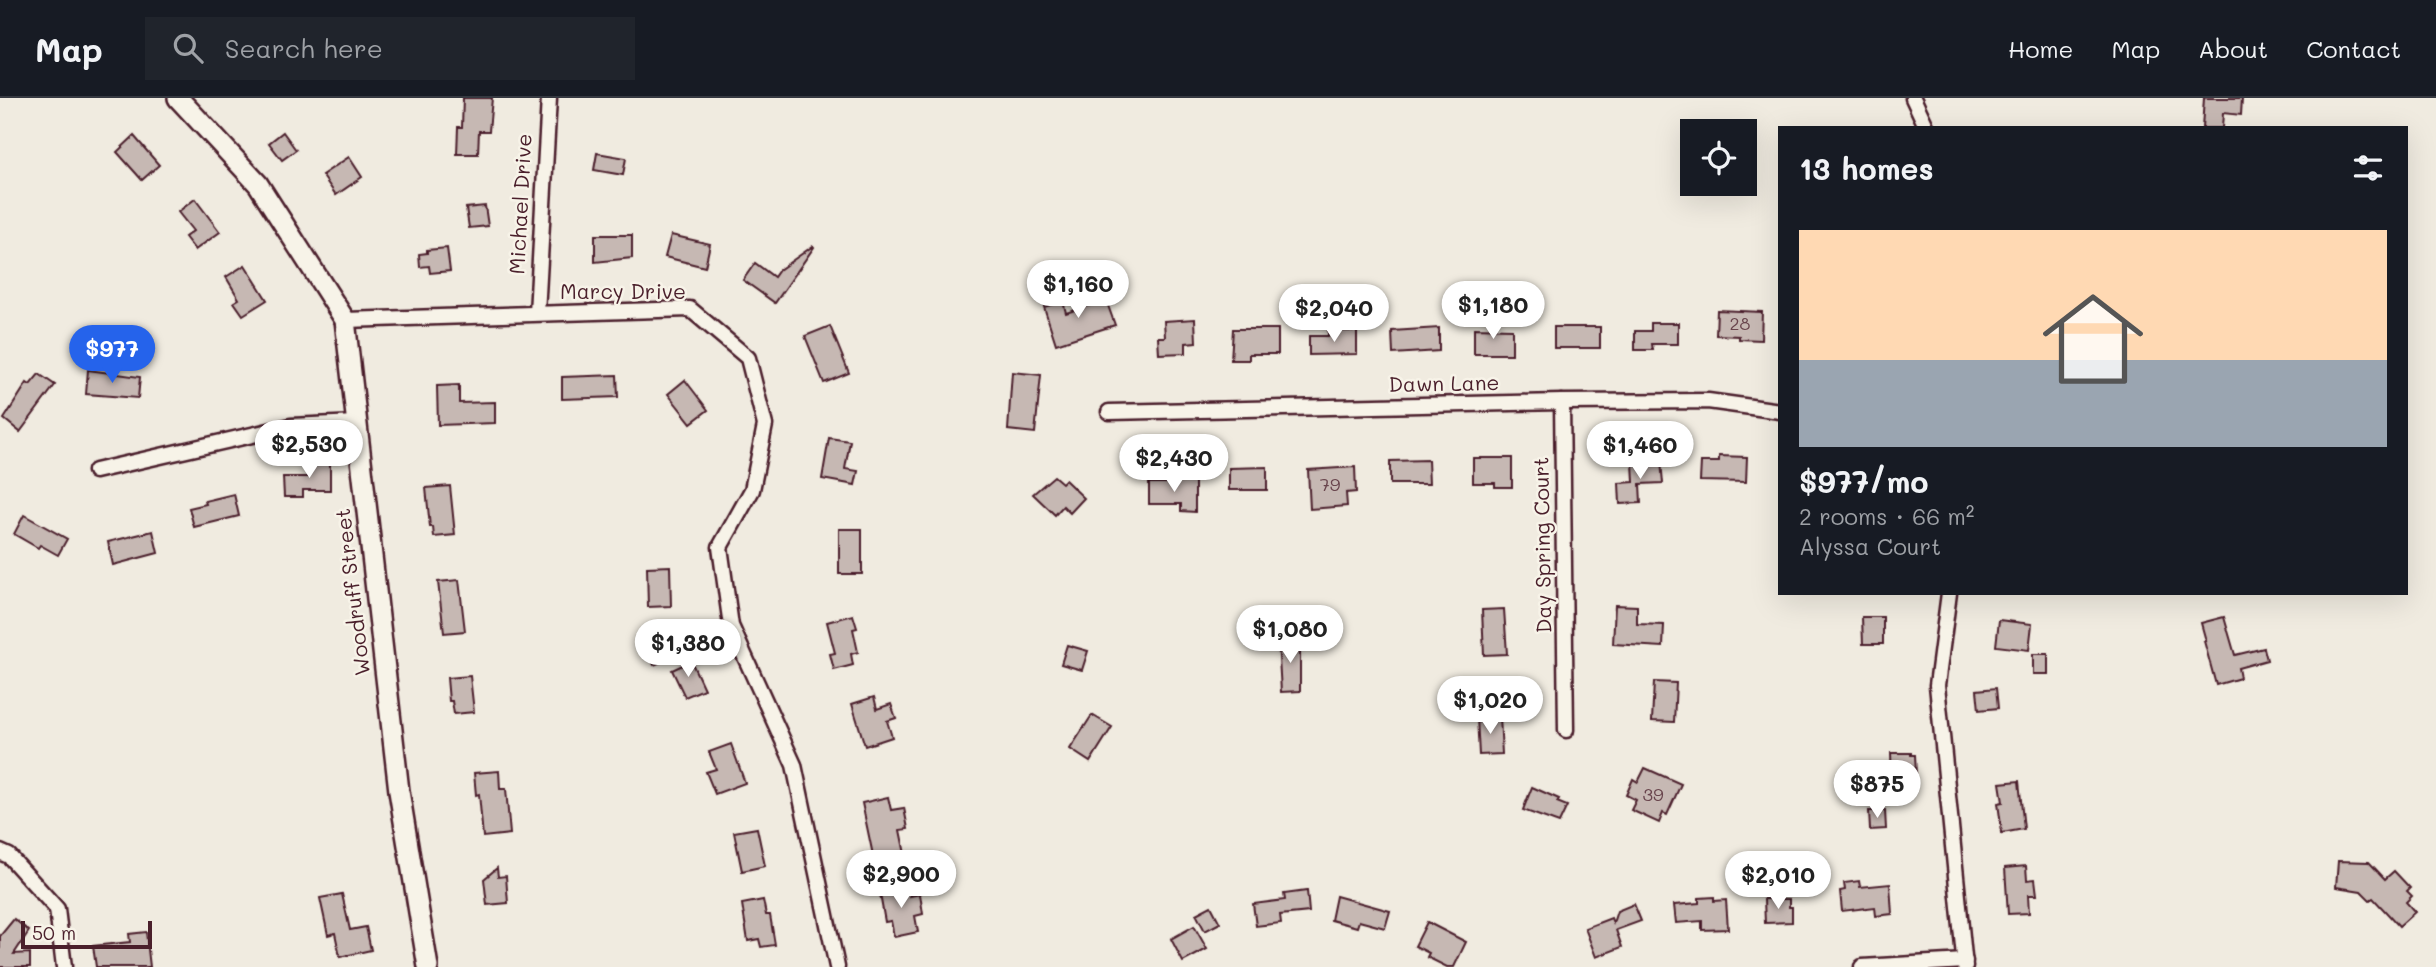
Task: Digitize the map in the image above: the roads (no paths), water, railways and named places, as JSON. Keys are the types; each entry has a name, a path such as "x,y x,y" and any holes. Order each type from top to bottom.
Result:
{"street":[{"name":"Woodruff Street","path":"178,98 258,184 345,320 399,791 428,967"},
{"name":"Michael Drive","path":"537,313 548,98"},
{"path":"1913,98 1926,126"},
{"name":"Marcy Drive","path":"345,320 690,309 748,358 765,425 752,491 720,547 731,626 794,765 837,967"},
{"name":"Dawn Lane","path":"1109,412 1708,401 1778,411"},
{"name":"Day Spring Court","path":"1562,402 1566,730"},
{"path":"95,471 291,426 357,423"},
{"path":"1862,967 1965,964 1937,685 1949,595"},
{"path":"0,852 9,856 57,909 64,967"}]}
